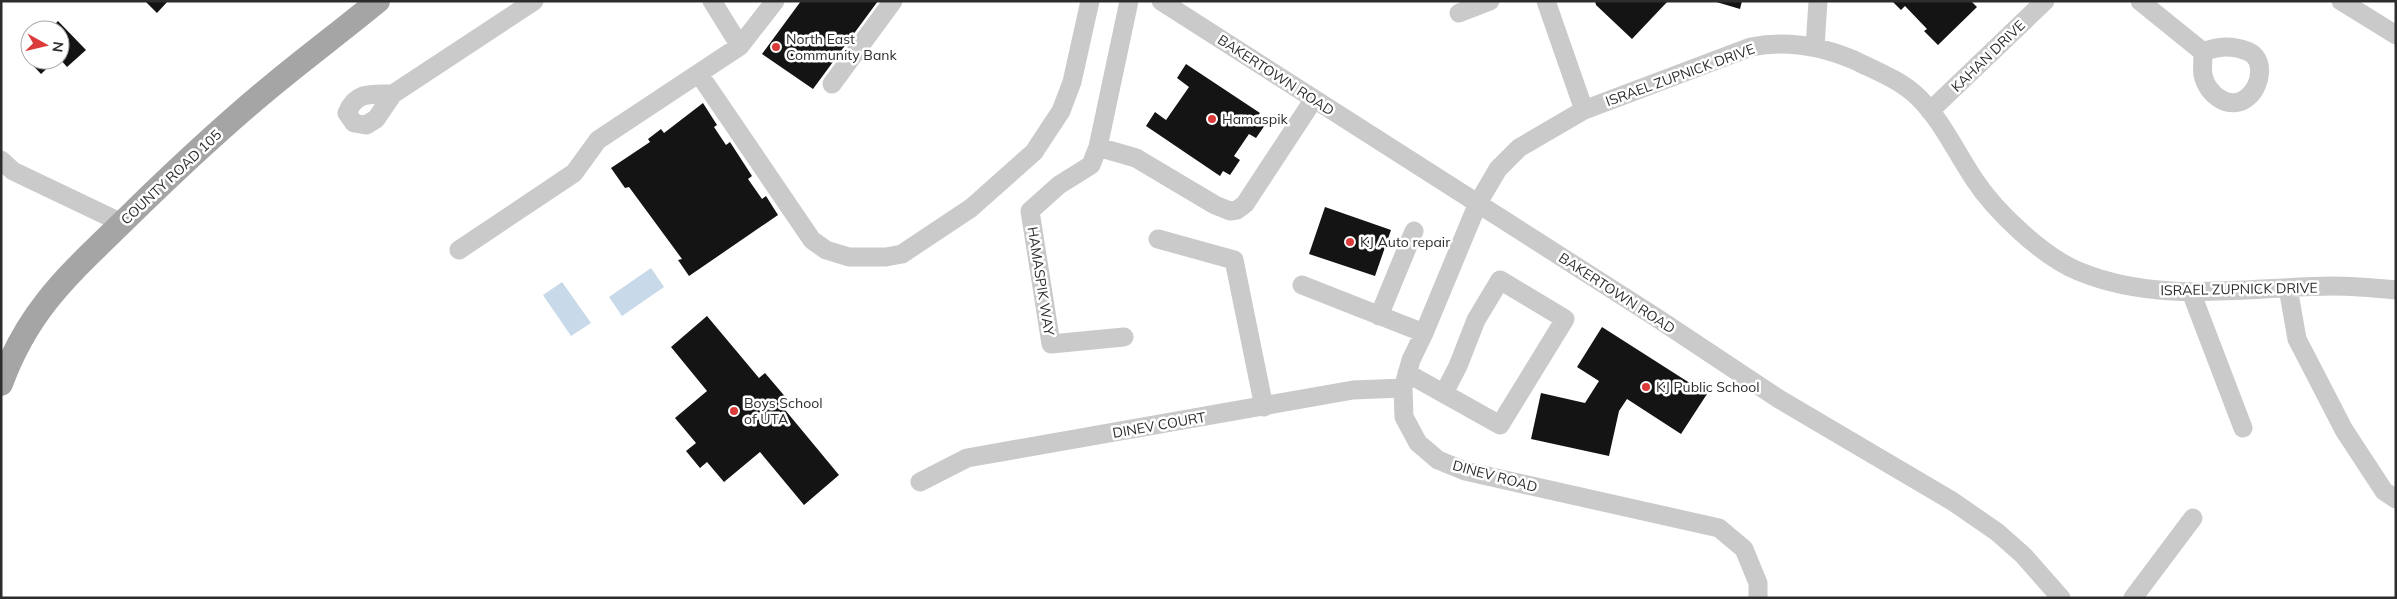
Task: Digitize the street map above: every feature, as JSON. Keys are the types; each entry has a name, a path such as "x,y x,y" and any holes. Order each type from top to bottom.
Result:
{"main road":[{"name":"COUNTY ROAD 105","path":"1,384 11,358 30,322 55,288 208,140 275,83 378,1"}],"street":[{"path":"393,94 534,1"},
{"path":"712,1 740,46"},
{"path":"459,250 574,173 598,140 740,46 775,1"},
{"path":"832,84 893,1"},
{"path":"699,74 812,240 826,250 849,257 870,258 902,254 971,208 1034,152 1061,111 1072,82 1090,1"},
{"name":"HAMASPIK WAY","path":"1124,337 1051,344 1030,211 1059,185 1091,165 1098,147 1129,1"},
{"name":"BAKERTOWN ROAD","path":"1162,1 1657,318 1779,399 1952,501 2016,549 2061,598"},
{"path":"1459,13 1490,1"},
{"path":"1546,1 1584,110"},
{"path":"1815,47 1818,1"},
{"name":"KAHAN DRIVE","path":"1930,111 2045,1"},
{"path":"2140,1 2203,52"},
{"path":"2341,1 2396,35"},
{"name":"ISRAEL ZUPNICK DRIVE","path":"1478,203 1498,169 1519,148 1584,110 1751,47 1770,43 1815,47 1839,54 1893,78 1919,98 1930,111 1975,181 2027,239 2074,270 2105,282 2145,290 2191,292 2333,286 2396,290"},
{"path":"1098,147 1136,158 1230,212 1238,210 1245,204 1314,99"},
{"path":"1,160 13,171 122,223"},
{"name":"DINEV ROAD","path":"1478,203 1411,360 1405,381 1404,417 1418,443 1438,460 1465,471 1719,528 1744,550 1758,582 1758,598"},
{"path":"1379,316 1414,230"},
{"path":"1158,239 1234,260 1264,407"},
{"path":"1405,381 1444,393 1500,425 1565,320 1500,280 1476,320 1458,366 1444,393"},
{"path":"1302,285 1424,333"},
{"path":"2288,288 2298,339 2344,430 2384,491 2396,499"},
{"path":"2191,292 2243,428"},
{"name":"DINEV COURT","path":"920,482 967,458 1405,381"},
{"path":"2133,598 2193,518"}],"water":[{"path":"651,268 664,287 622,316 609,297"},
{"path":"562,282 591,323 571,336 543,295"}],"building":[{"path":"145,1 168,1 157,13"},
{"path":"801,1 878,1 813,89 762,54"},
{"path":"1595,1 1668,1 1632,39 1596,5"},
{"path":"1713,1 1742,1 1740,9"},
{"path":"1892,1 1971,1 1977,7 1938,45 1924,31 1927,29 1905,6 1901,10"},
{"path":"70,33 86,50 70,64"},
{"name":"Hamaspik","path":"1186,64 1260,113 1255,119 1265,125 1256,138 1249,134 1234,156 1240,160 1230,175 1223,171 1220,176 1146,126 1155,112 1166,120 1189,87 1177,78"},
{"path":"37,70 45,70 41,74"},
{"path":"703,103 717,125 714,127 726,145 730,142 752,176 748,179 762,199 766,196 778,215 689,276 678,260 682,259 629,187 625,188 611,168 650,142 648,139 661,129 664,133"},
{"name":"KJ Auto repair","path":"1325,207 1391,230 1375,276 1309,254"},
{"name":"Boys School of UTA","path":"707,316 759,378 765,373 788,400 781,405 839,475 804,505 760,452 724,482 707,462 700,468 686,451 696,443 675,418 707,391 671,347"},
{"name":"KJ Public School","path":"1602,327 1707,394 1681,434 1627,399 1619,411 1609,456 1531,439 1541,393 1585,403 1599,381 1577,367"}],"place":[{"name":"North East Community Bank","path":"776,47"},
{"name":"Hamaspik","path":"1212,119"},
{"name":"KJ Auto repair","path":"1350,242"},
{"name":"KJ Public School","path":"1646,387"},
{"name":"Boys School of UTA","path":"734,411"}]}
